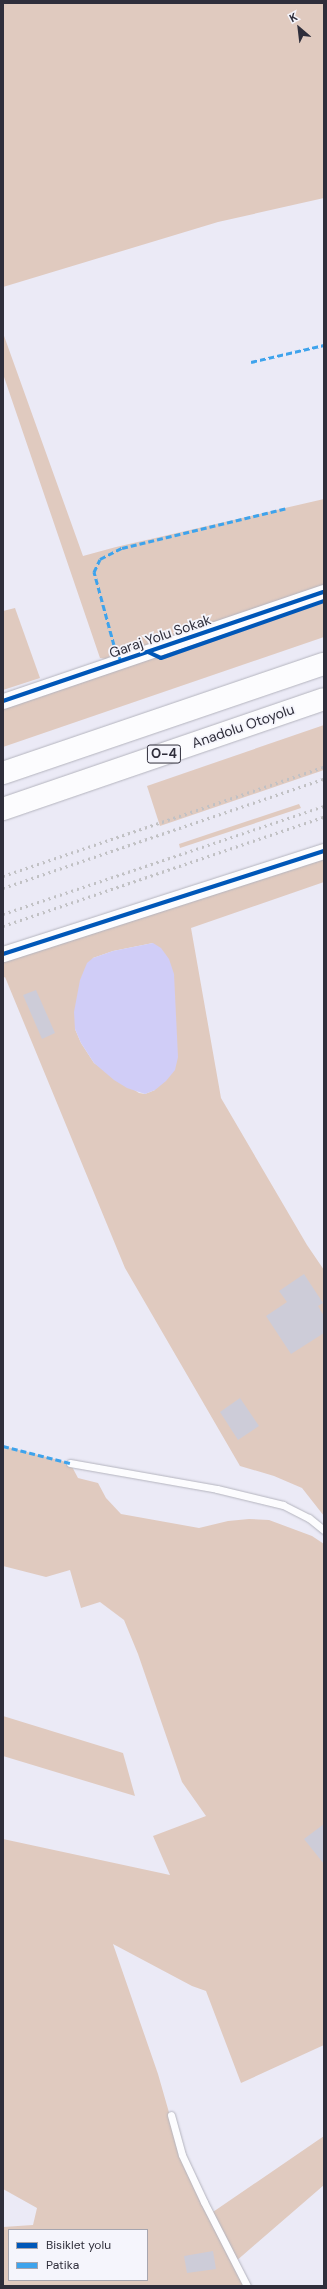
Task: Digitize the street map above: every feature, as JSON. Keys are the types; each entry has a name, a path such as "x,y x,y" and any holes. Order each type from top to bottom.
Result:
{"highway":[{"name":"O-4","path":"3,773 324,664"},
{"name":"Anadolu Otoyolu","path":"3,809 324,698"}],"street":[{"name":"Garaj Yolu Sokak","path":"3,701 324,592"},
{"path":"3,954 324,851"}],"lane":[{"path":"70,1463 217,1489 283,1506 309,1518 324,1530"},
{"path":"171,2115 182,2155 247,2286"}],"shaded area":[{"path":"3,3 324,3 324,198 218,222 3,287"},
{"path":"3,333 83,556 324,499 324,585 139,648 115,653 106,659 100,658 3,374"},
{"path":"324,597 324,637 3,747 3,707"},
{"path":"15,608 40,678 3,690 3,611"},
{"path":"324,725 324,770 160,826 147,786"},
{"path":"299,804 301,808 180,848 179,844"},
{"path":"324,853 324,882 191,928 221,1098 307,1245 324,1270 324,1516 302,1488 274,1476 240,1466 125,1268 5,977 3,978 3,962","holes":["153,943 155,1090 145,1094 139,1093 94,1063 81,1043 75,1029 93,958 113,951"]},
{"path":"3,1446 70,1463 78,1478 98,1483 106,1498 121,1514 199,1528 228,1521 249,1519 269,1520 312,1536 324,1544 324,2045 241,2083 206,1991 192,1986 113,1944 158,2074 174,2130 210,2214 324,2136 324,2185 235,2262 247,2286 3,2286 3,2227 33,2225 37,2208 3,2189 3,1839 170,1875 153,1836 206,1816 182,1782 138,1654 124,1620 100,1602 81,1608 70,1570 46,1577 3,1566"},
{"path":"3,1716 123,1753 135,1796 3,1756"}],"water":[{"path":"153,943 161,948 169,959 174,974 178,1057 175,1070 166,1081 155,1090 145,1094 127,1088 114,1080 94,1063 81,1043 75,1029 74,1012 80,980 87,963 93,958 113,951"}],"building":[{"path":"36,990 55,1033 42,1039 23,995"},
{"path":"304,1274 323,1303 318,1306 324,1316 324,1333 291,1354 266,1316 287,1302 279,1291"},
{"path":"240,1398 259,1426 238,1440 220,1412"},
{"path":"324,1824 324,1864 304,1839"},
{"path":"213,2251 216,2269 187,2273 184,2256"}],"railway":[{"path":"3,876 324,767"},
{"path":"3,888 324,779"},
{"path":"3,914 324,806"},
{"path":"3,926 324,817"}],"marked path":[{"path":"251,362 324,345"},
{"path":"121,661 114,645 94,572 100,559 122,548 287,508"},
{"path":"3,1446 70,1463"}],"cycle path":[{"path":"3,701 324,592"},
{"path":"148,652 161,658 324,601"},
{"path":"3,954 324,851"}]}
